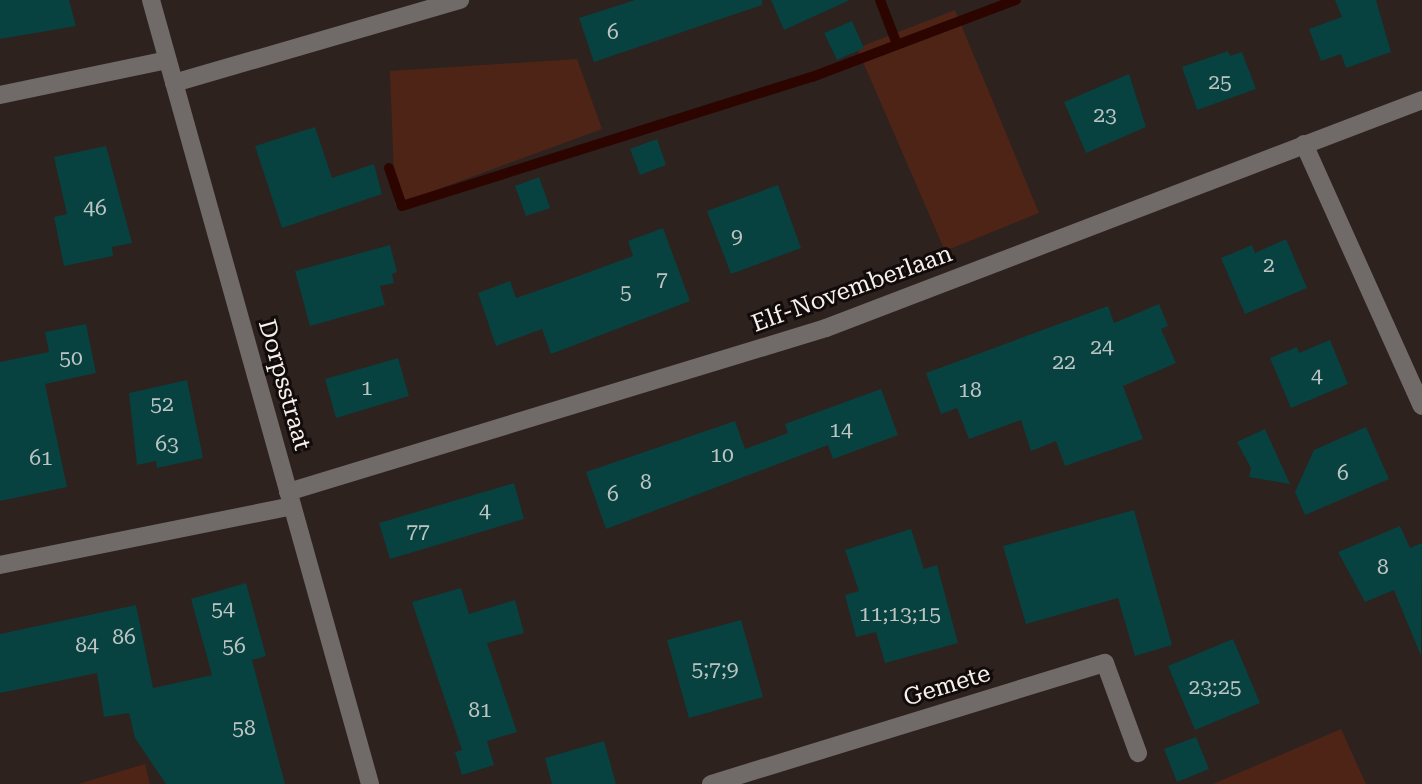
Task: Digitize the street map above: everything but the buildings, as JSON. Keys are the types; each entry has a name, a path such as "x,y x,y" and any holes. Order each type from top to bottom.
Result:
{"street":[{"name":"Dorpsstraat","path":"151,0 370,784"},
{"path":"174,83 460,0"},
{"path":"0,95 167,60"},
{"name":"Elf-Novemberlaan","path":"0,565 290,499 826,328 1422,100"},
{"path":"1304,144 1422,405"},
{"name":"Gemete","path":"711,784 1105,663 1138,753"}],"shaded area":[{"path":"955,10 1039,213 945,251 857,48"},
{"path":"577,59 602,129 395,205 390,71"},
{"path":"1341,729 1366,784 1213,784"},
{"path":"145,764 150,784 78,784"}],"waterway":[{"path":"880,0 895,39"},
{"path":"389,168 402,206 812,77 1016,0"}]}
